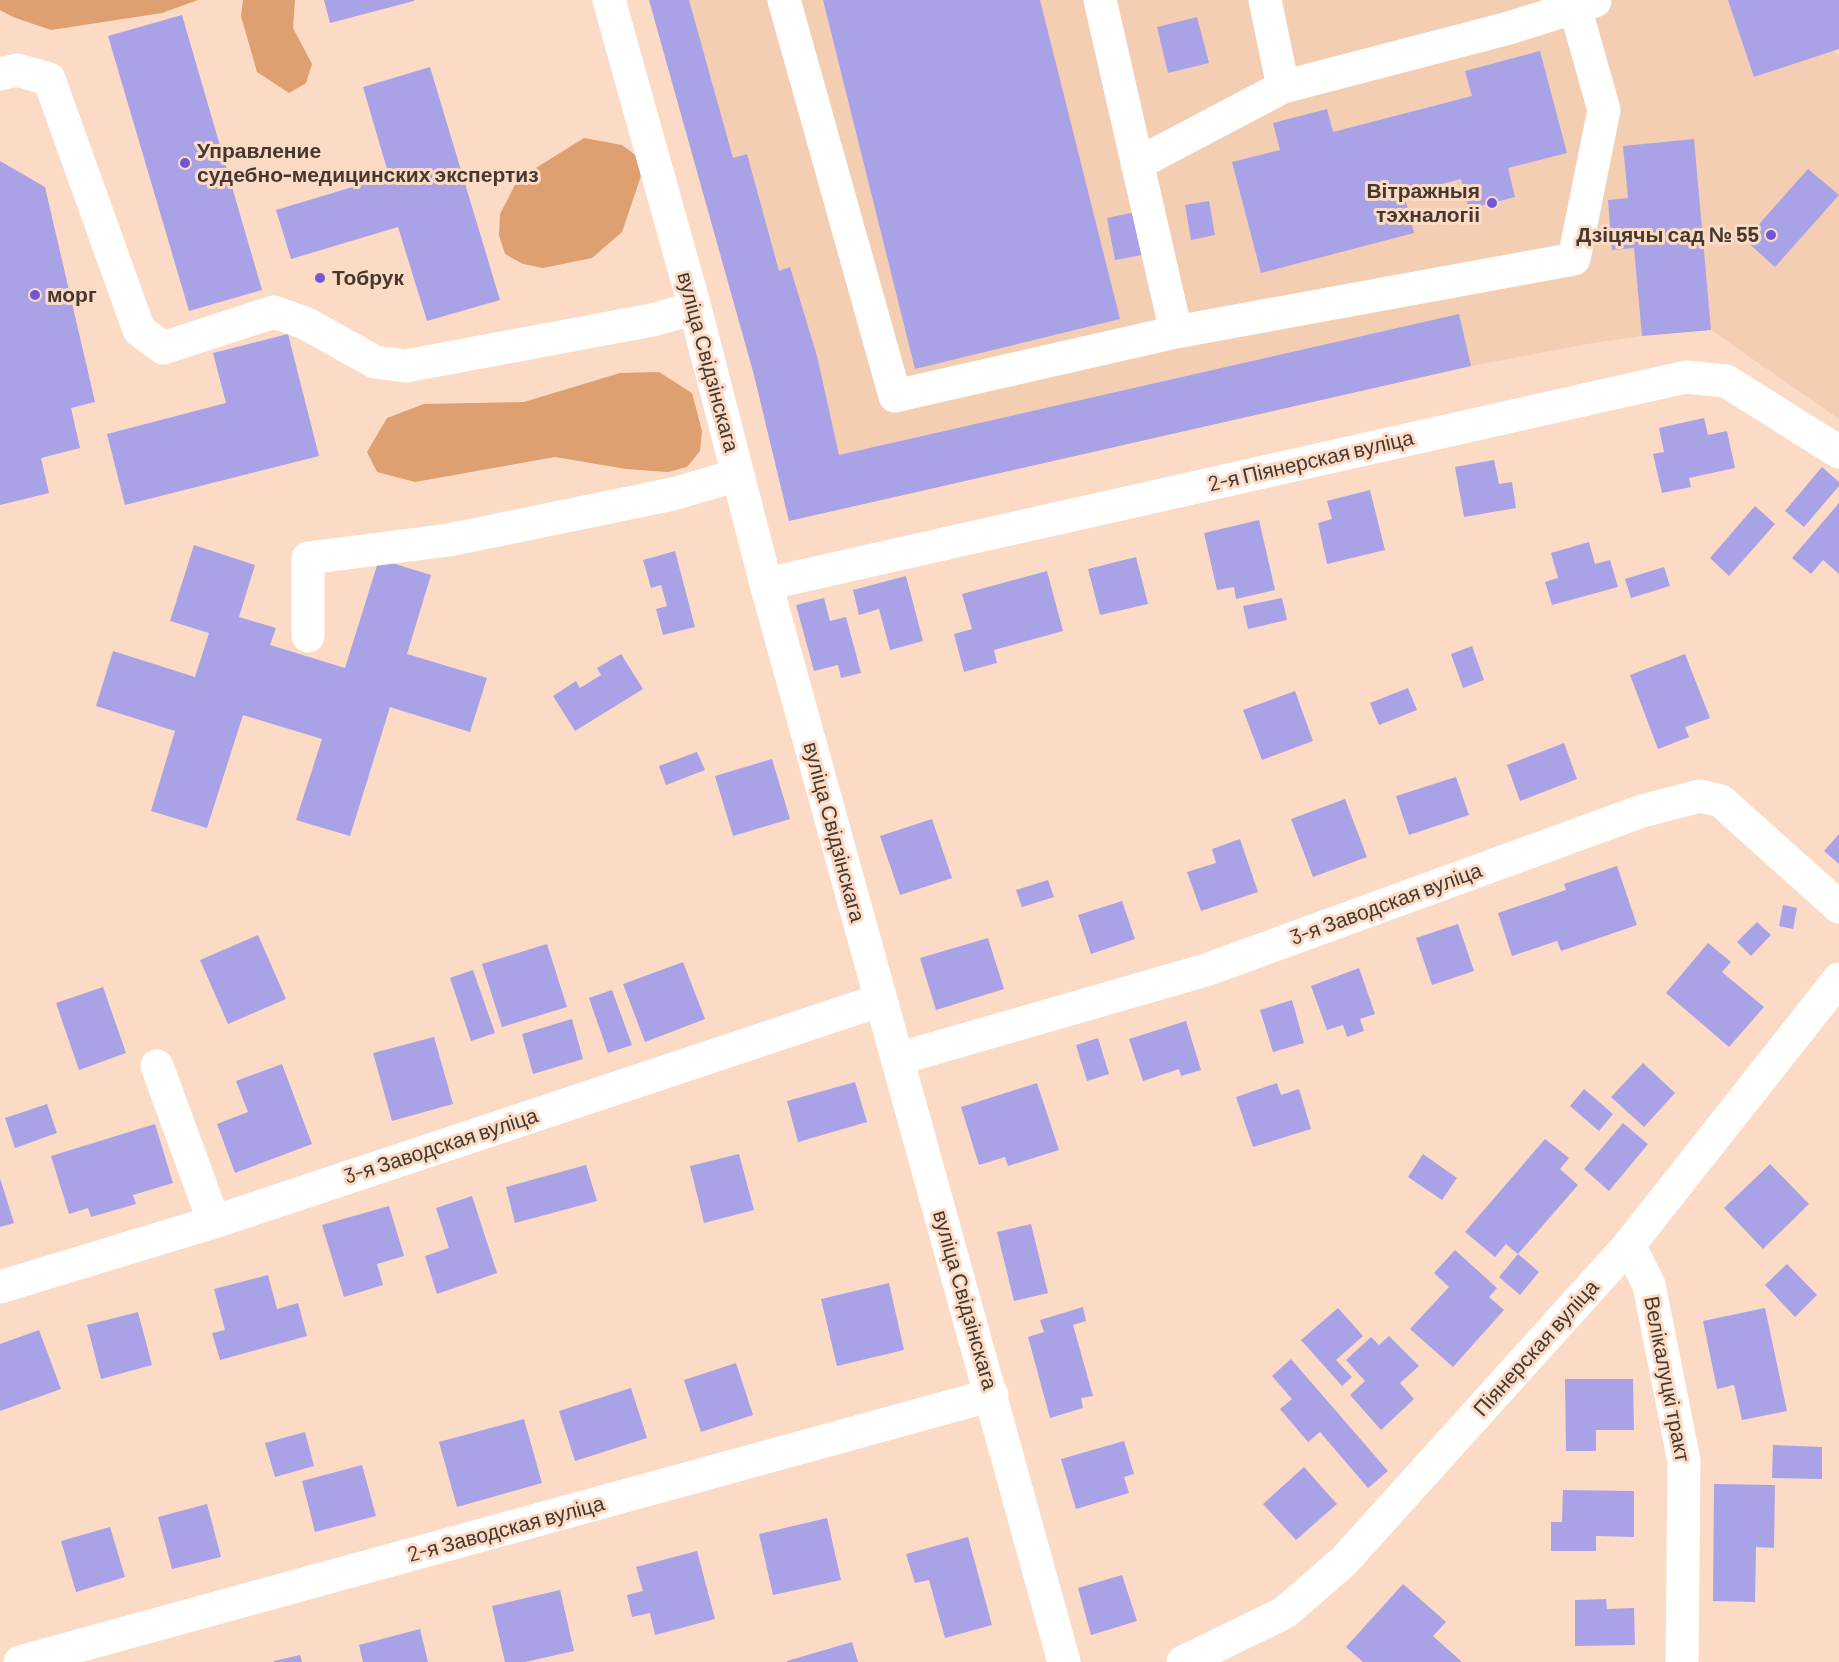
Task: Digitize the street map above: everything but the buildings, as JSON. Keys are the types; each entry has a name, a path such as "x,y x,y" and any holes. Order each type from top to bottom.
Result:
{"street":[{"name":"вуліца Свідзінскага","path":"609,0 695,308 766,584 1064,1662"},
{"path":"784,0 895,396 1176,332 1574,259 1604,110 1586,4 1509,28 1283,87 1137,164"},
{"path":"1100,0 1176,332"},
{"path":"1265,0 1283,87"},
{"path":"0,74 17,70 49,79 139,330 163,348 274,312 305,323 375,362 406,366 652,320 695,308"},
{"name":"2-я Піянерская вуліца","path":"766,584 1686,376 1726,381 1839,452"},
{"path":"308,636 308,558 449,540 673,494 738,476"},
{"name":"3-я Заводская вуліца","path":"897,1059 1206,970 1642,811 1700,796 1721,801 1839,907"},
{"name":"Піянерская вуліца","path":"1183,1662 1284,1613 1344,1561 1629,1245 1839,979"},
{"name":"3-я Заводская вуліца","path":"0,1287 214,1222 880,1000"},
{"path":"157,1066 214,1222"},
{"name":"Велікалуцкі тракт","path":"1629,1245 1649,1285 1684,1461 1683,1662"},
{"name":"2-я Заводская вуліца","path":"20,1662 992,1395"}],"shaded area":[{"path":"0,0 198,0 162,13 51,30 0,10"},
{"path":"243,0 295,0 293,28 312,64 306,83 289,93 257,72 241,16"},
{"path":"649,0 1839,0 1839,49 1834,51 1839,56 1839,419 1711,330 1642,336 1471,366 789,521 754,375"},
{"path":"584,138 622,145 638,157 641,176 622,232 592,258 543,268 523,264 505,254 499,235 500,214 518,179"},
{"path":"659,372 692,393 702,431 700,451 687,467 668,472 626,469 555,457 415,482 377,472 367,452 387,418 424,404 524,402 620,373"}],"place":[{"name":"Управление судебно-медицинских экспертиз","path":"185,163"},
{"name":"Вітражныя тэхналогіі","path":"1492,203"},
{"name":"Дзіцячы сад № 55","path":"1771,235"},
{"name":"Тобрук","path":"320,278"},
{"name":"морг","path":"35,295"}]}
